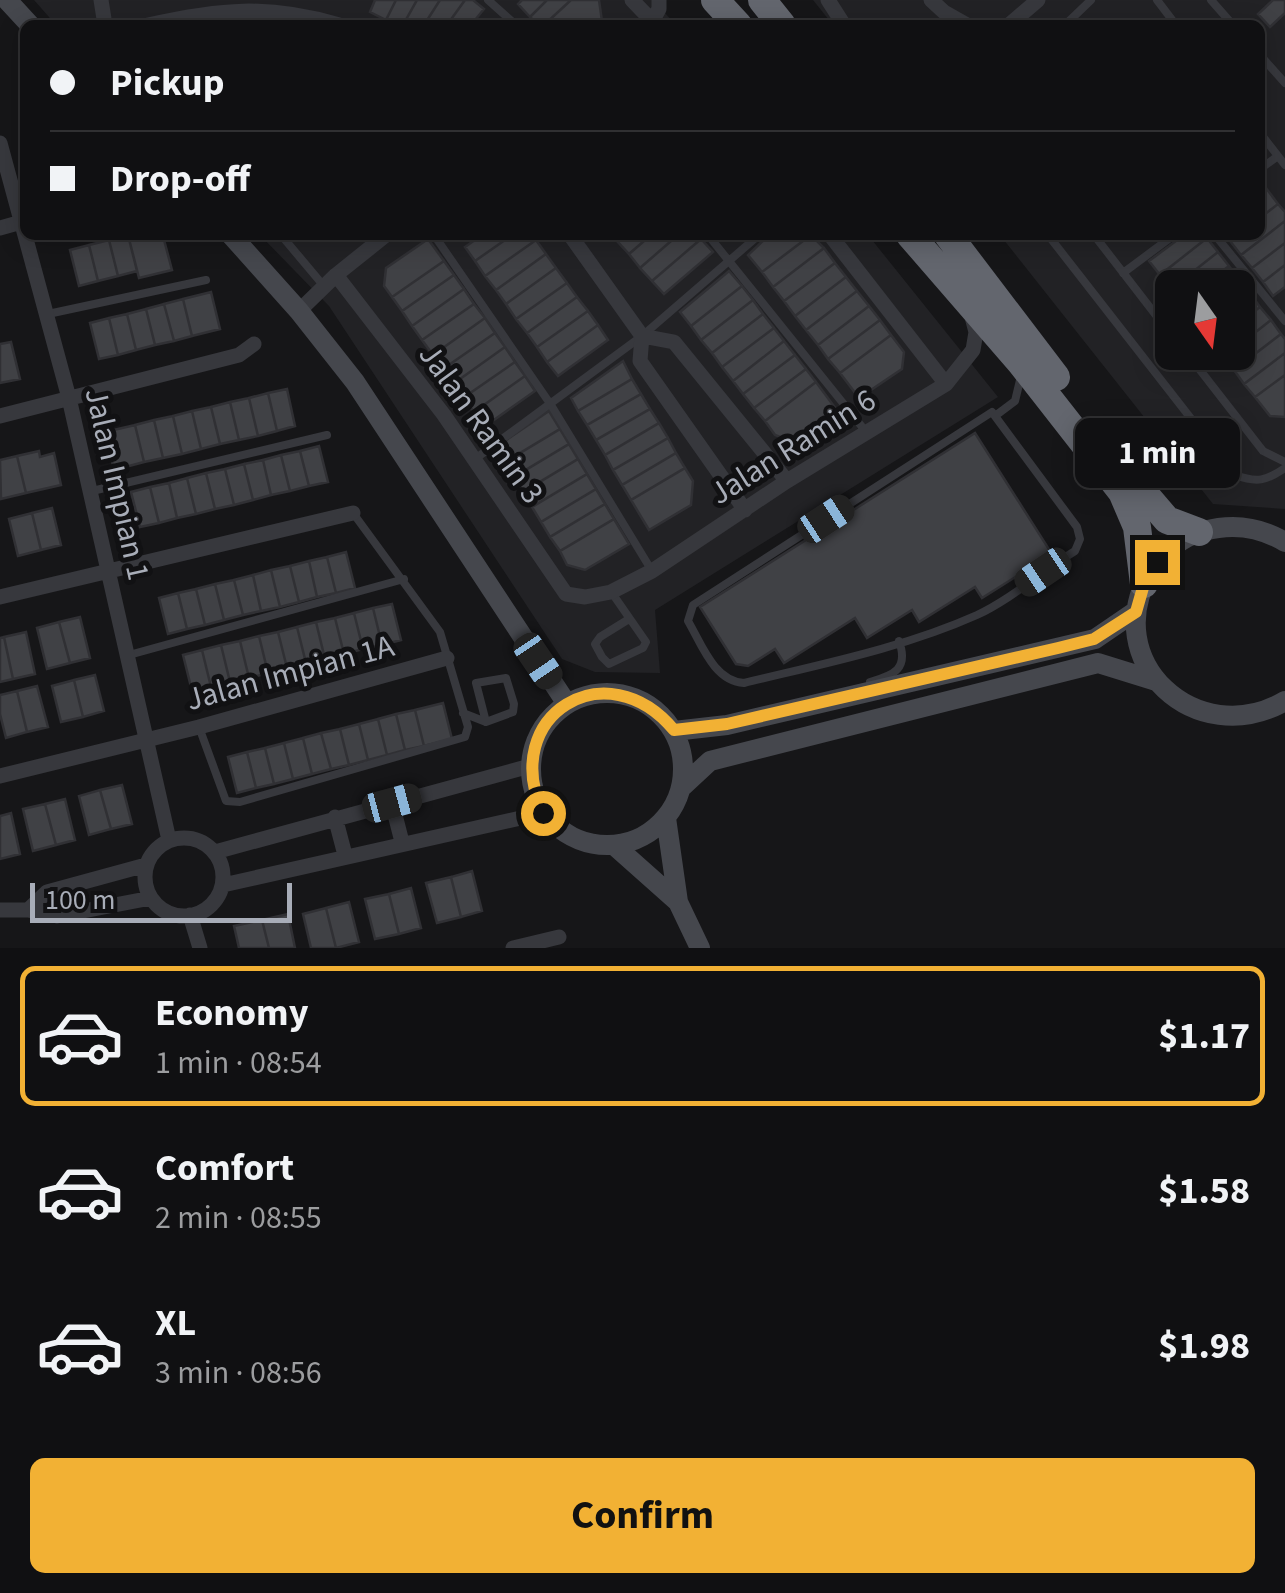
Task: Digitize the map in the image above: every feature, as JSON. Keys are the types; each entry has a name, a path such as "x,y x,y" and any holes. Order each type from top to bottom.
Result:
{"highway":[{"path":"715,0 733,20"},
{"path":"762,0 778,20"},
{"path":"914,240 1021,363 1122,492 1137,527 1144,584"},
{"path":"953,240 1146,499 1167,520 1199,532"}],"street":[{"path":"632,0 653,20"},
{"path":"932,0 958,20"},
{"path":"1015,20 1038,0"},
{"path":"6,1 25,20"},
{"path":"169,20 203,12 266,10 323,20"},
{"name":"Jalan Impian 1","path":"0,143 20,212"},
{"name":"Jalan Impian 1","path":"28,240 69,398 169,840"},
{"path":"235,240 355,382 567,704"},
{"path":"299,311 380,240"},
{"path":"574,240 642,336 640,362 745,510"},
{"path":"834,240 946,384"},
{"name":"Jalan Ramin 3","path":"330,280 475,459 566,594 585,597"},
{"name":"Jalan Ramin 6","path":"585,597 611,592 652,570 946,384 973,350 976,332 967,300"},
{"path":"642,336 674,342 786,482"},
{"path":"0,416 239,355 254,344"},
{"path":"0,597 354,513"},
{"path":"1156,682 1143,660 1136,636 1136,612 1144,584 1157,562 1176,544 1199,532 1224,526 1281,534"},
{"path":"674,730 761,716 1094,639 1136,612"},
{"name":"Jalan Impian 1A","path":"0,776 199,727 447,658"},
{"path":"682,787 681,748 674,730 658,712 638,699 614,693 590,695 567,704 541,730 533,748 533,790 543,813 567,835 598,846 615,846 652,832 666,818 682,787 710,761 1098,663 1156,682 1192,709 1214,716 1259,714 1285,701"},
{"path":"1259,714 1285,723"},
{"path":"215,852 530,766"},
{"path":"392,803 402,842"},
{"path":"223,885 543,813"},
{"path":"335,817 345,856"},
{"path":"666,818 678,902 700,948"},
{"path":"169,840 199,840 215,852 223,868 223,885 214,902 190,916 168,912 151,898 146,887 146,865 159,846 169,840"},
{"path":"615,846 678,902"},
{"path":"28,910 46,892 146,865"},
{"path":"0,910 57,916 151,898"},
{"path":"190,916 200,948"},
{"path":"513,948 559,936"}],"lane":[{"path":"488,0 510,20"},
{"path":"1070,20 1092,0"},
{"path":"1157,0 1172,20"},
{"path":"1211,0 1229,20"},
{"path":"1265,61 1285,83"},
{"path":"1265,139 1285,165"},
{"path":"1265,165 1278,156"},
{"path":"286,240 330,280"},
{"path":"437,240 551,405 652,570"},
{"path":"712,240 867,433"},
{"path":"475,459 642,336 754,240"},
{"path":"1052,240 1235,475 1252,481 1267,480 1285,465 1263,451 1200,370"},
{"path":"1098,240 1155,314"},
{"path":"1123,273 1167,240"},
{"path":"1219,240 1285,321"},
{"path":"48,314 206,280"},
{"path":"996,416 1016,401 1021,363"},
{"path":"992,412 996,416 1077,526 1080,539 1075,550 979,614 899,641 762,678 730,682 720,674 688,621 693,604 992,412"},
{"path":"88,492 326,435"},
{"path":"199,727 226,801 240,802 464,737 468,732 440,632 354,513"},
{"path":"129,654 404,580"},
{"path":"611,592 646,642 643,648 610,664 602,658 596,644 600,636 629,619"},
{"path":"761,716 895,674 904,653 899,641"},
{"path":"464,713 486,722 513,712 506,678 476,684 486,722"}],"shaded area":[{"path":"34,0 653,0 671,20 52,20"},
{"path":"813,0 1285,0 1285,509 1213,504 1004,240 1265,240 1265,20 829,20"},
{"path":"265,240 872,240 998,397 655,610 660,673 595,672 562,659 329,306"}],"building":[{"path":"375,0 396,0 386,20 370,12"},
{"path":"396,0 417,0 406,20 386,20"},
{"path":"417,0 440,0 427,20 406,20"},
{"path":"440,0 465,0 451,20 427,20"},
{"path":"465,0 473,0 484,9 475,20 451,20"},
{"path":"522,0 547,0 530,17 518,4"},
{"path":"547,0 571,0 549,20 530,17"},
{"path":"571,0 599,0 602,20 549,20"},
{"path":"1273,0 1285,0 1285,13 1270,27 1258,14"},
{"path":"1265,187 1278,204 1265,214"},
{"path":"1278,204 1285,212 1285,221 1265,236 1265,214"},
{"path":"1285,221 1285,243 1252,268 1241,255"},
{"path":"109,240 129,240 137,271 118,276"},
{"path":"109,240 118,276 98,281 89,245"},
{"path":"129,240 164,240 172,270 139,278"},
{"path":"427,240 444,261 392,297 384,286 386,268"},
{"path":"475,240 505,240 475,261 465,247"},
{"path":"505,240 536,240 485,276 475,261"},
{"path":"536,240 546,254 496,290 485,276"},
{"path":"618,240 645,240 629,254"},
{"path":"645,240 672,240 640,268 629,254"},
{"path":"672,240 700,240 652,281 640,268"},
{"path":"700,240 713,252 664,294 652,281"},
{"path":"764,240 804,240 762,272 748,255"},
{"path":"804,240 816,240 824,248 773,287 762,272"},
{"path":"1177,240 1204,240 1166,270 1156,270 1149,261"},
{"path":"1204,240 1218,252 1195,270 1166,270"},
{"path":"1231,240 1260,240 1241,255"},
{"path":"1285,243 1285,265 1263,282 1252,268"},
{"path":"89,245 98,281 79,286 70,250"},
{"path":"824,248 835,263 784,301 773,287"},
{"path":"1218,252 1229,266 1224,270 1195,270"},
{"path":"546,254 556,268 506,304 496,290"},
{"path":"444,261 454,275 402,311 392,297"},
{"path":"835,263 846,277 795,316 784,301"},
{"path":"1285,265 1285,287 1273,296 1263,282"},
{"path":"556,268 567,283 516,319 506,304"},
{"path":"729,271 742,286 691,326 680,312"},
{"path":"454,275 464,289 412,326 402,311"},
{"path":"846,277 857,291 806,330 795,316"},
{"path":"567,283 577,297 527,333 516,319"},
{"path":"742,286 753,300 701,340 691,326"},
{"path":"464,289 474,304 422,340 412,326"},
{"path":"857,291 869,306 818,345 806,330"},
{"path":"211,292 220,329 192,336 183,299"},
{"path":"577,297 588,311 537,347 527,333"},
{"path":"183,299 192,336 174,341 164,304"},
{"path":"753,300 763,314 712,353 701,340"},
{"path":"164,304 174,341 155,345 146,309"},
{"path":"474,304 485,318 433,355 422,340"},
{"path":"869,306 880,320 828,359 818,345"},
{"path":"1260,307 1271,320 1255,333 1255,311"},
{"path":"146,309 155,345 136,350 127,314"},
{"path":"588,311 598,325 547,362 537,347"},
{"path":"127,314 136,350 118,355 109,318"},
{"path":"763,314 774,328 722,367 712,353"},
{"path":"109,318 118,355 99,359 90,323"},
{"path":"485,318 495,333 443,369 433,355"},
{"path":"880,320 891,335 840,373 828,359"},
{"path":"1271,320 1281,334 1255,354 1255,333"},
{"path":"598,325 608,340 558,376 547,362"},
{"path":"774,328 784,341 733,381 722,367"},
{"path":"495,333 505,347 453,384 443,369"},
{"path":"1281,334 1285,339 1285,353 1244,384 1234,370 1255,370 1255,354"},
{"path":"891,335 904,352 902,369 859,398 840,373"},
{"path":"784,341 795,355 743,394 733,381"},
{"path":"11,342 20,379 0,383 0,344"},
{"path":"505,347 515,362 463,398 453,384"},
{"path":"1285,353 1285,375 1255,397 1244,384"},
{"path":"795,355 806,369 754,408 743,394"},
{"path":"623,361 632,379 578,411 571,398"},
{"path":"515,362 525,376 474,412 463,398"},
{"path":"806,369 816,382 765,421 754,408"},
{"path":"1285,375 1285,417 1270,416 1255,397"},
{"path":"525,376 535,391 484,427 474,412"},
{"path":"632,379 641,394 587,425 578,411"},
{"path":"816,382 836,409 793,442 775,435 765,421"},
{"path":"287,389 295,426 277,431 268,393"},
{"path":"268,393 277,431 258,436 249,398"},
{"path":"641,394 650,409 596,440 587,425"},
{"path":"249,398 258,436 239,440 230,402"},
{"path":"230,402 239,440 220,444 211,407"},
{"path":"211,407 220,444 201,449 192,411"},
{"path":"650,409 659,423 605,455 596,440"},
{"path":"192,411 201,449 182,454 173,416"},
{"path":"549,411 560,429 505,462 496,447"},
{"path":"173,416 182,454 163,458 154,420"},
{"path":"154,420 163,458 144,462 135,425"},
{"path":"659,423 668,438 613,470 605,455"},
{"path":"135,425 144,462 114,470 105,432"},
{"path":"560,429 569,444 514,477 505,462"},
{"path":"975,433 1052,554 982,598 975,587 919,622 912,610 867,638 855,618 784,663 775,649 748,666 736,664 700,607"},
{"path":"668,438 676,453 622,485 613,470"},
{"path":"569,444 578,459 523,492 514,477"},
{"path":"319,446 328,482 309,486 300,451"},
{"path":"39,451 40,457 54,453 61,485 26,493 17,456"},
{"path":"300,451 309,486 290,491 281,455"},
{"path":"676,453 685,468 631,500 622,485"},
{"path":"281,455 290,491 271,495 263,460"},
{"path":"17,456 26,493 1,499 0,460"},
{"path":"578,459 587,474 532,507 523,492"},
{"path":"263,460 271,495 253,500 244,464"},
{"path":"244,464 253,500 234,505 225,469"},
{"path":"685,468 693,481 691,505 649,530 631,500"},
{"path":"225,469 234,505 215,509 206,473"},
{"path":"206,473 215,509 196,514 187,478"},
{"path":"587,474 596,489 541,522 532,507"},
{"path":"187,478 196,514 177,518 169,483"},
{"path":"169,483 177,518 159,523 150,487"},
{"path":"150,487 159,523 140,527 131,492"},
{"path":"596,489 605,504 550,537 541,522"},
{"path":"605,504 614,519 560,551 550,537"},
{"path":"52,508 61,545 41,550 32,513"},
{"path":"32,513 41,550 18,556 9,519"},
{"path":"614,519 629,544 585,570 567,565 560,551"},
{"path":"346,552 355,588 336,593 327,557"},
{"path":"327,557 336,593 317,597 309,561"},
{"path":"309,561 317,597 299,602 290,566"},
{"path":"290,566 299,602 280,607 271,570"},
{"path":"271,570 280,607 261,611 253,575"},
{"path":"253,575 261,611 243,615 234,580"},
{"path":"234,580 243,615 224,620 215,584"},
{"path":"215,584 224,620 205,625 196,589"},
{"path":"196,589 205,625 187,629 178,593"},
{"path":"178,593 187,629 168,634 159,598"},
{"path":"392,604 401,640 382,645 373,608"},
{"path":"373,608 382,645 363,649 354,613"},
{"path":"354,613 363,649 344,654 335,618"},
{"path":"80,617 90,658 70,663 59,622"},
{"path":"335,618 344,654 325,659 316,622"},
{"path":"59,622 70,663 47,669 37,628"},
{"path":"316,622 325,659 306,663 297,627"},
{"path":"297,627 306,663 287,668 278,632"},
{"path":"26,632 35,674 13,679 4,637"},
{"path":"278,632 287,668 268,673 259,636"},
{"path":"259,636 268,673 249,678 240,641"},
{"path":"4,637 13,679 0,682 0,638"},
{"path":"240,641 249,678 230,682 221,645"},
{"path":"221,645 230,682 211,687 202,650"},
{"path":"202,650 211,687 192,691 183,655"},
{"path":"95,675 104,711 83,717 74,680"},
{"path":"74,680 83,717 61,722 52,686"},
{"path":"37,686 48,727 27,732 17,691"},
{"path":"17,691 27,732 6,738 0,695"},
{"path":"443,703 452,739 424,746 415,710"},
{"path":"415,710 424,746 405,750 396,714"},
{"path":"396,714 405,750 387,755 378,719"},
{"path":"378,719 387,755 368,760 359,724"},
{"path":"359,724 368,760 349,765 340,729"},
{"path":"340,729 349,765 331,769 321,733"},
{"path":"321,733 331,769 312,774 303,738"},
{"path":"303,738 312,774 293,779 284,743"},
{"path":"284,743 293,779 274,784 265,748"},
{"path":"265,748 274,784 256,788 247,752"},
{"path":"247,752 256,788 237,793 228,757"},
{"path":"122,785 132,824 111,829 100,790"},
{"path":"100,790 111,829 89,835 79,796"},
{"path":"65,799 75,840 56,845 45,804"},
{"path":"45,804 56,845 33,851 23,809"},
{"path":"11,813 20,854 0,859 0,816"},
{"path":"472,871 482,911 461,917 451,877"},
{"path":"451,877 461,917 437,923 426,883"},
{"path":"411,888 421,928 399,934 389,894"},
{"path":"389,894 399,934 375,939 365,899"},
{"path":"349,902 359,942 336,948 326,908"},
{"path":"326,908 336,948 311,948 303,914"},
{"path":"288,914 295,948 269,948 262,920"},
{"path":"262,920 269,948 239,948 234,926"}],"route":[{"path":"543,813 533,790 533,748 541,730 567,704 590,695 614,693 638,699 658,712 674,730 695,728 1058,648 1094,639 1136,612 1144,584 1157,562"}]}
